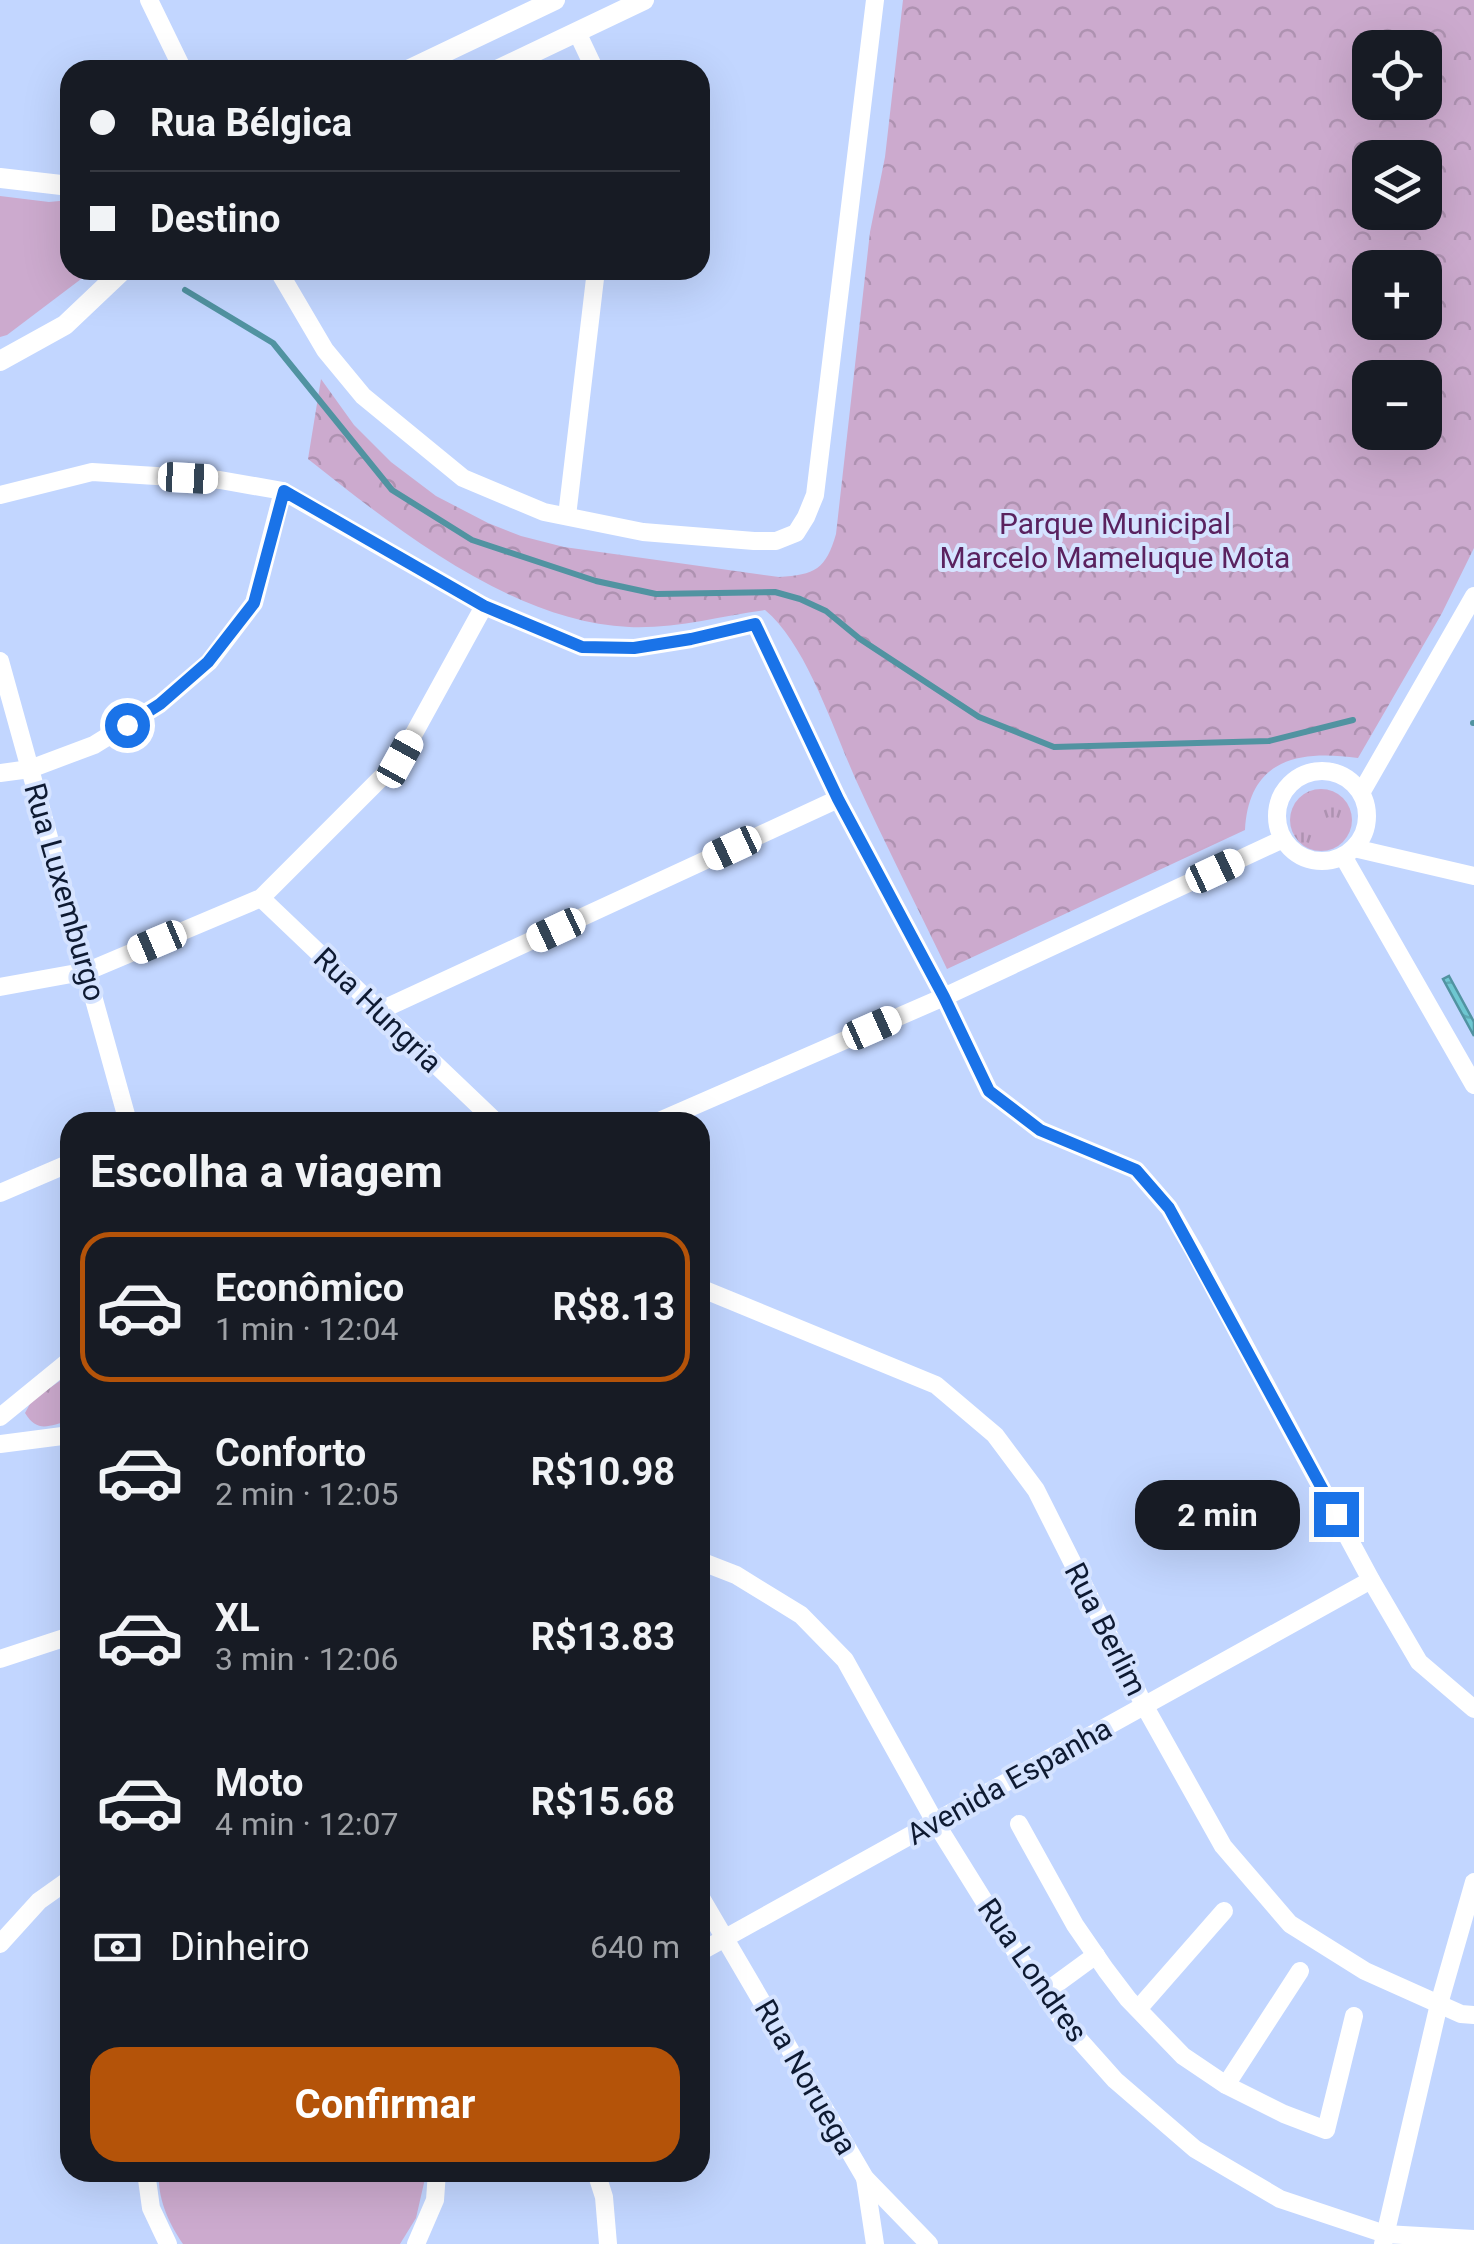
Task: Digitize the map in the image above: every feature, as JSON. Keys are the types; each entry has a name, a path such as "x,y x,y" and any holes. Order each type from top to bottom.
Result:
{"street":[{"path":"149,0 177,60"},
{"path":"429,60 556,0"},
{"path":"519,60 644,0"},
{"path":"284,280 325,350 362,396 463,478 544,512 643,532 754,541 776,541 796,533 815,495 876,0"},
{"path":"577,32 590,60"},
{"path":"0,178 60,185"},
{"path":"0,361 65,325 110,280"},
{"path":"567,516 595,280"},
{"path":"0,495 92,472 220,480 284,491 484,606 582,647 634,648 755,624 838,799 944,997 989,1091 1040,1130 1136,1170 1169,1208 1419,1662 1474,1709"},
{"path":"0,773 30,768 94,746 160,704 208,662 254,603 284,491"},
{"path":"1361,793 1474,596"},
{"path":"0,987 88,970 261,898 400,759 484,606"},
{"name":"Rua Luxemburgo","path":"0,661 125,1112"},
{"path":"1326,771 1340,774 1361,793 1367,821 1363,836 1349,852 1316,861 1292,850 1283,839 1276,812 1280,798 1298,777 1326,771"},
{"path":"380,1011 838,799"},
{"path":"680,1112 944,997 1283,839"},
{"path":"1349,852 1474,876"},
{"path":"1349,852 1474,1086"},
{"name":"Rua Hungria","path":"261,898 485,1112"},
{"path":"0,1194 60,1167"},
{"name":"Rua Berlim","path":"710,1292 936,1385 995,1436 1036,1490 1144,1706 1223,1846 1290,1924 1366,1972 1461,2014 1474,2014"},
{"path":"29,1440 7,1411 60,1368"},
{"path":"0,1444 60,1436"},
{"name":"Rua Londres","path":"710,1565 736,1575 801,1615 846,1660 936,1822 1044,1993 1066,2025 1115,2080 1195,2149 1280,2199 1384,2239 1474,2240"},
{"name":"Avenida Espanha","path":"710,1947 1371,1580"},
{"path":"0,1659 60,1639"},
{"path":"1019,1824 1075,1925 1128,1998 1184,2056 1226,2085 1326,2130 1354,2016"},
{"path":"1384,2239 1439,2004 1474,1882"},
{"path":"0,1944 40,1901 60,1886"},
{"path":"1139,2008 1224,1910"},
{"name":"Rua Noruega","path":"710,1912 865,2178 929,2244"},
{"path":"1044,1993 1096,1955"},
{"path":"1226,2085 1300,1970"},
{"path":"865,2178 874,2244"},
{"path":"147,2182 151,2208 168,2244"},
{"path":"416,2244 435,2200 436,2182"},
{"path":"599,2182 608,2244"}],"green space":[{"name":"Parque Municipal Marcelo Mameluque Mota","path":"903,0 1474,0 1474,548 1442,613 1358,758 1316,756 1280,764 1256,788 1245,830 947,969 867,804 818,689 794,644 765,610 680,624 629,627 585,621 542,608 499,590 417,541 308,459 321,379 354,425 391,462 436,496 488,523 564,547 779,577 810,572 828,555 836,534 870,232 885,157"},
{"path":"0,196 60,201 60,280 80,280 0,337"},
{"path":"1321,789 1343,798 1352,820 1343,842 1321,851 1299,842 1290,820 1299,798"},
{"path":"60,1381 60,1423 39,1426 30,1420 25,1413 32,1400"},
{"path":"160,2182 424,2182 416,2218 400,2244 183,2244"}],"water":[{"path":"1449,976 1474,1022 1474,1036 1443,979"}],"waterway":[{"path":"185,290 273,343 392,490 472,540 596,581 656,594 775,592 800,599 826,611 860,639 979,717 1054,747 1269,741 1353,720"}],"route":[{"path":"127,725 160,704 208,662 254,603 284,491 484,606 582,647 634,648 755,624 838,799 944,997 989,1091 1040,1130 1136,1170 1169,1208 1336,1514"}]}
